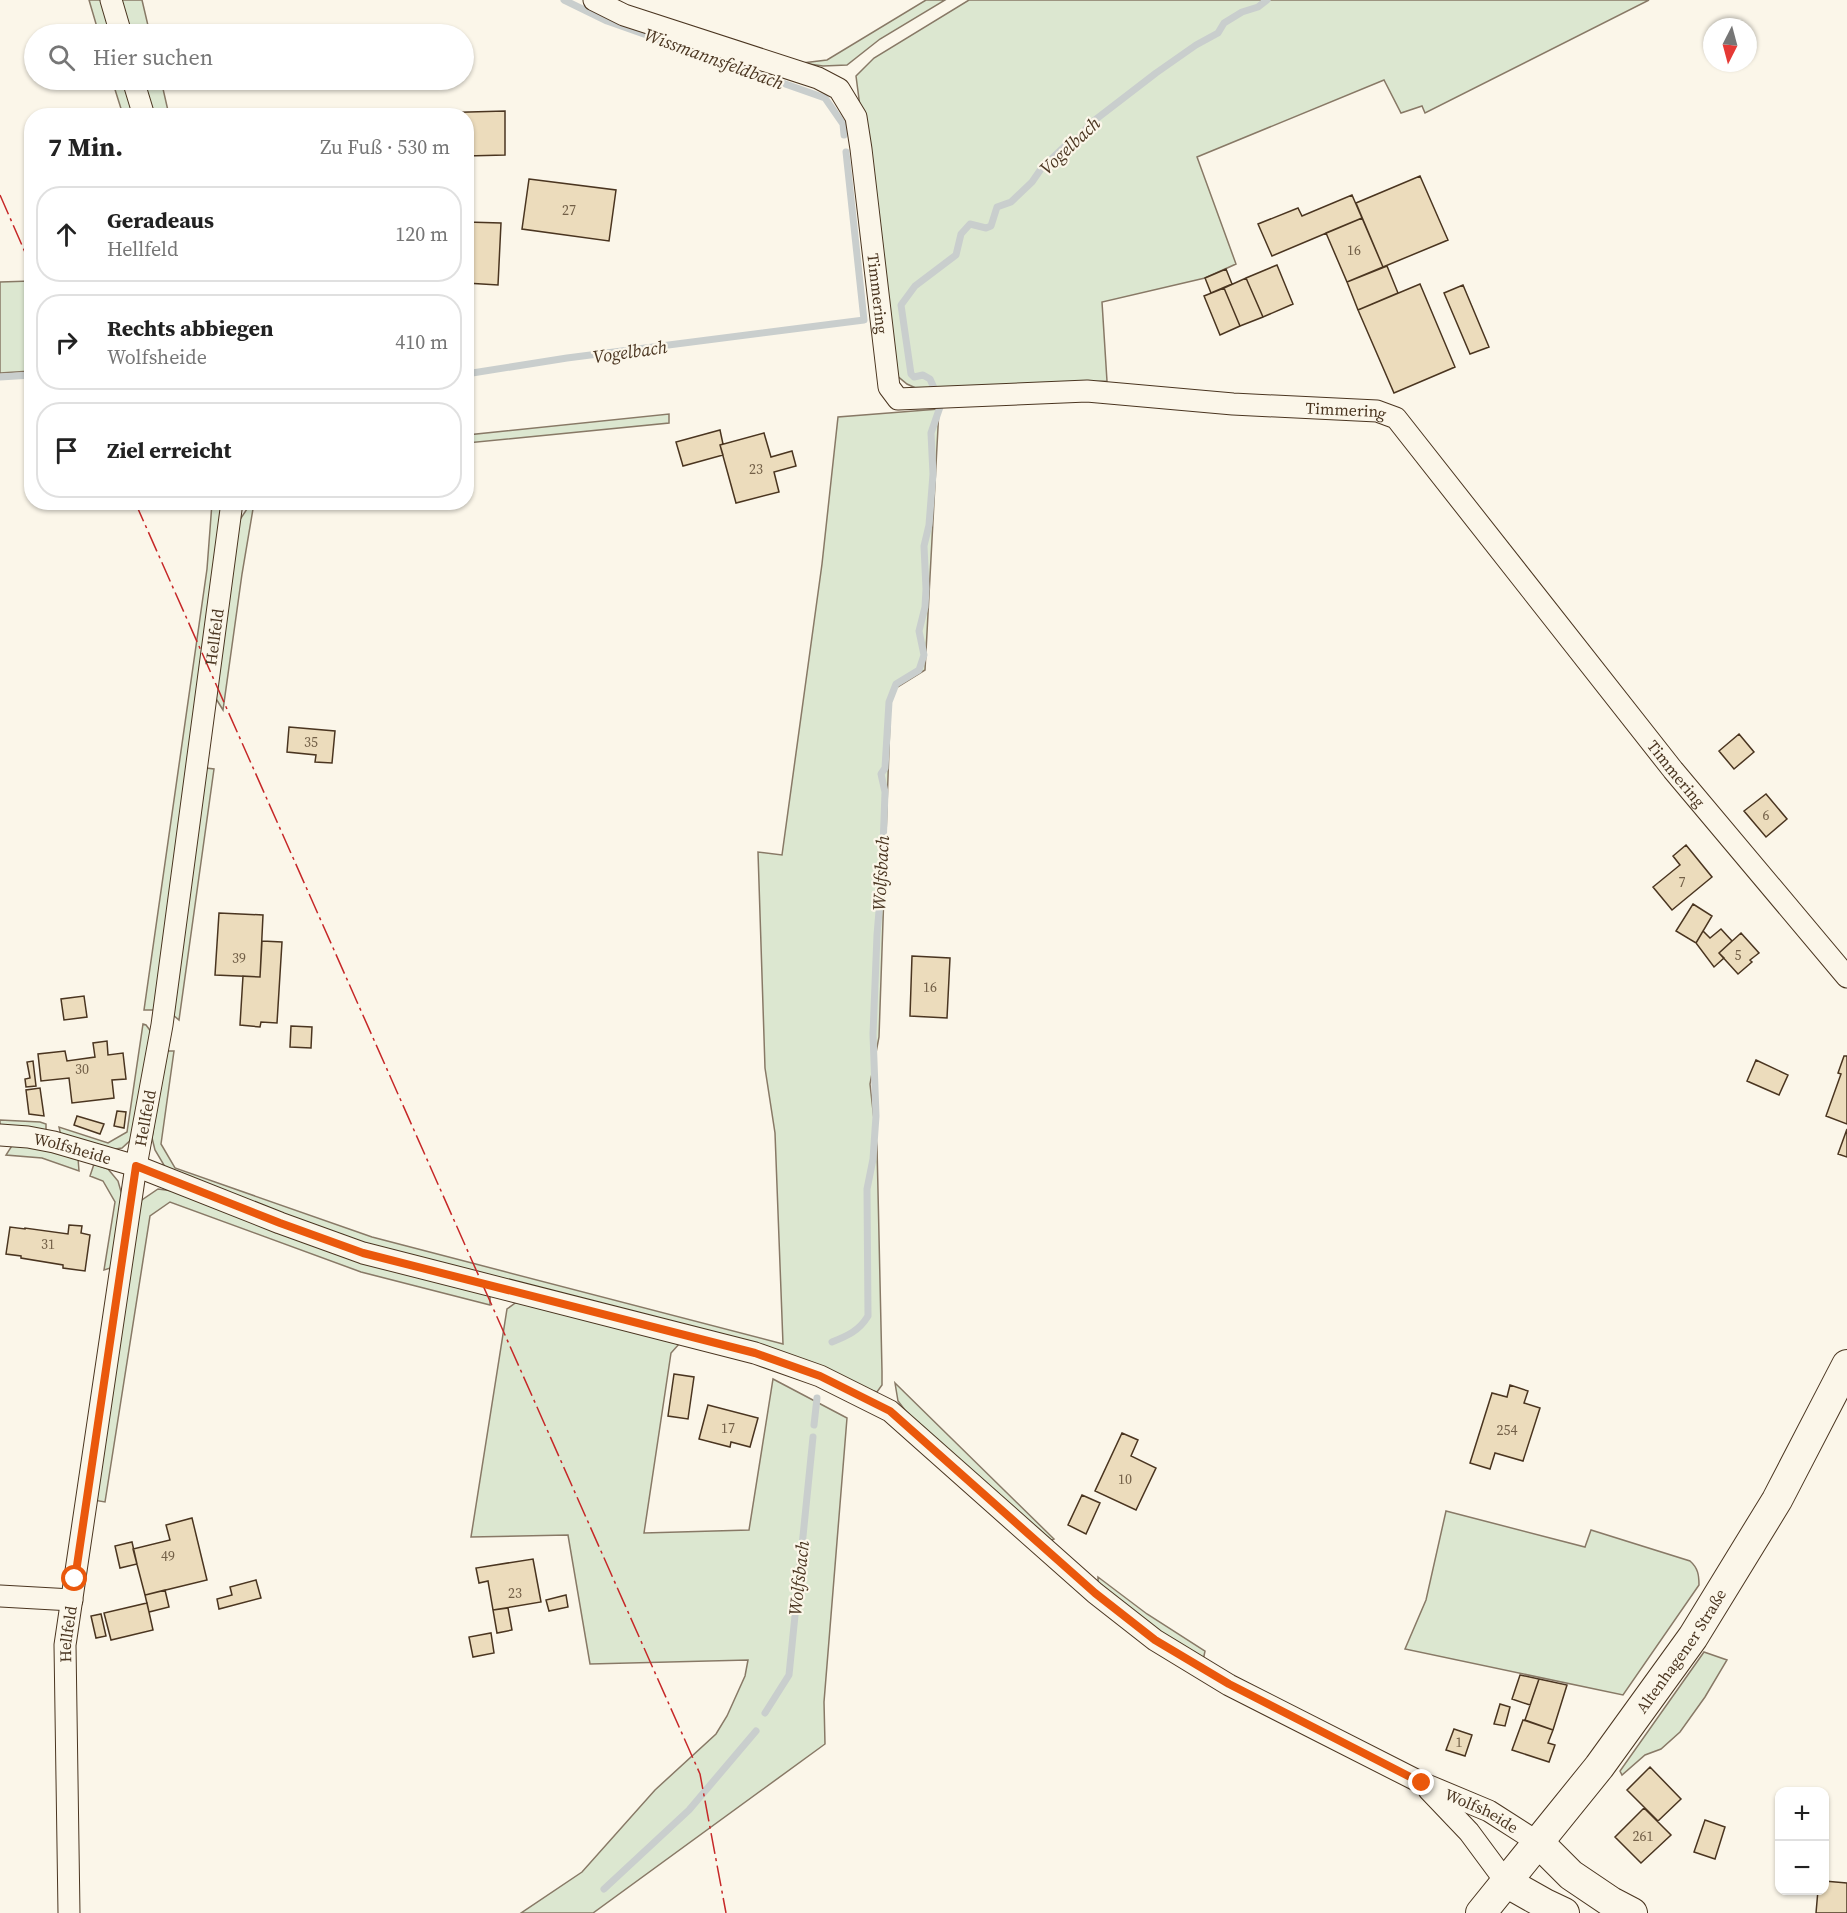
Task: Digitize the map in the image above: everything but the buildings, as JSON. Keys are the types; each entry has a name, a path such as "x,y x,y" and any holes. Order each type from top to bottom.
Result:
{"main road":[{"name":"Altenhagener Straße","path":"1480,1913 1599,1767 1693,1637 1777,1500 1847,1365"},
{"path":"1539,1843 1571,1875 1632,1913"},
{"path":"1506,1882 1564,1913"}],"street":[{"path":"111,0 118,24"},
{"name":"Timmering","path":"594,0 624,15 818,78 839,89 856,117 886,370 889,387 898,399 1087,391 1233,404 1377,411 1396,418 1673,770 1847,977"},
{"path":"136,90 142,108"},
{"name":"Hellfeld","path":"69,1913 65,1645 136,1166 162,1025 231,510"},
{"name":"Wolfsheide","path":"0,1135 54,1142 136,1166 363,1253 755,1353 820,1376 890,1411 1095,1593 1155,1640 1229,1684 1422,1783 1489,1811 1539,1843"},
{"path":"0,1596 72,1600"},
{"name":"Wolfsheide","path":"1422,1783 1469,1832 1506,1882"}],"green space":[{"path":"89,0 103,0 109,24 96,24"},
{"path":"121,0 142,0 148,24 127,24"},
{"path":"926,0 945,0 880,39 847,65 823,66 802,63 827,60"},
{"path":"969,0 1649,0 1425,113 1422,106 1401,113 1384,80 1197,157 1236,264 1205,278 1102,302 1107,381 920,390 907,384 895,374 856,76 874,58"},
{"path":"115,90 128,90 133,108 121,108"},
{"path":"146,90 163,90 167,108 151,108"},
{"path":"24,281 24,371 0,373 0,282"},
{"path":"939,409 925,670 891,691 879,1037 870,1084 877,1146 882,1385 877,1392 368,1245 168,1172 155,1150 152,1138 164,1059 168,1051 174,1051 161,1144 175,1168 372,1237 783,1344 775,1133 765,1068 758,852 782,855 822,564 838,417"},
{"path":"669,414 669,423 474,442 474,434"},
{"path":"211,510 221,510 155,1010 144,1010 207,569"},
{"path":"246,510 253,510 223,710 215,697 239,521"},
{"path":"206,768 214,769 179,1020 173,1015"},
{"path":"143,1024 152,1033 135,1136 122,1148 109,1150 61,1136 59,1127 108,1143 127,1132"},
{"path":"0,1120 40,1122 46,1124 46,1132 0,1128"},
{"path":"13,1144 48,1149 78,1158 79,1171 42,1158 6,1155"},
{"path":"94,1164 108,1169 118,1181 124,1202 114,1267 104,1270 115,1202 103,1181 90,1176"},
{"path":"158,1189 173,1191 490,1294 490,1305 361,1272 170,1202 150,1216 105,1502 93,1500 139,1202"},
{"path":"518,1301 680,1343 671,1353 644,1533 749,1530 773,1379 847,1418 824,1702 825,1744 593,1913 521,1913 582,1872 655,1790 716,1734 745,1676 748,1660 590,1664 568,1535 471,1537 507,1309"},
{"path":"895,1383 1054,1539 1048,1542 908,1414 898,1401"},
{"path":"1446,1511 1585,1547 1591,1530 1690,1561 1698,1572 1699,1585 1623,1695 1405,1649 1426,1600"},
{"path":"1098,1577 1147,1614 1205,1651 1203,1661 1145,1624 1100,1589"},
{"path":"1704,1652 1727,1660 1705,1697 1680,1732 1661,1749 1645,1755 1622,1775 1620,1771"}],"waterway":[{"name":"Wissmannsfeldbach","path":"564,0 607,21 825,98 843,124 844,135"},
{"name":"Vogelbach","path":"934,388 930,379 923,375 914,377 911,374 901,305 915,286 956,255 961,234 970,224 986,228 991,226 997,207 1011,202 1032,182 1041,169 1066,145 1077,140 1091,123 1156,73 1196,45 1218,33 1224,23 1242,12 1258,7 1267,0"},
{"name":"Vogelbach","path":"474,373 567,358 864,320 846,152"},
{"name":"Vogelbach","path":"0,377 24,376"},
{"name":"Wolfsbach","path":"832,1342 857,1329 868,1316 867,1189 873,1159 876,1116 873,1034 885,792 881,774 885,768 889,702 896,684 919,670 924,655 919,631 925,607 924,546 929,525 933,474 931,433 941,404"},
{"name":"Wolfsbach","path":"814,1425 817,1398"},
{"name":"Wolfsbach","path":"765,1713 789,1675 813,1437"},
{"name":"Wolfsbach","path":"604,1889 689,1810 756,1731"}],"power":[{"path":"0,195 24,250"},
{"path":"139,510 700,1774 726,1913"}],"route":[{"path":"75,1579 136,1166 363,1253 755,1353 820,1376 890,1411 1095,1593 1155,1640 1229,1684 1422,1783"}]}
